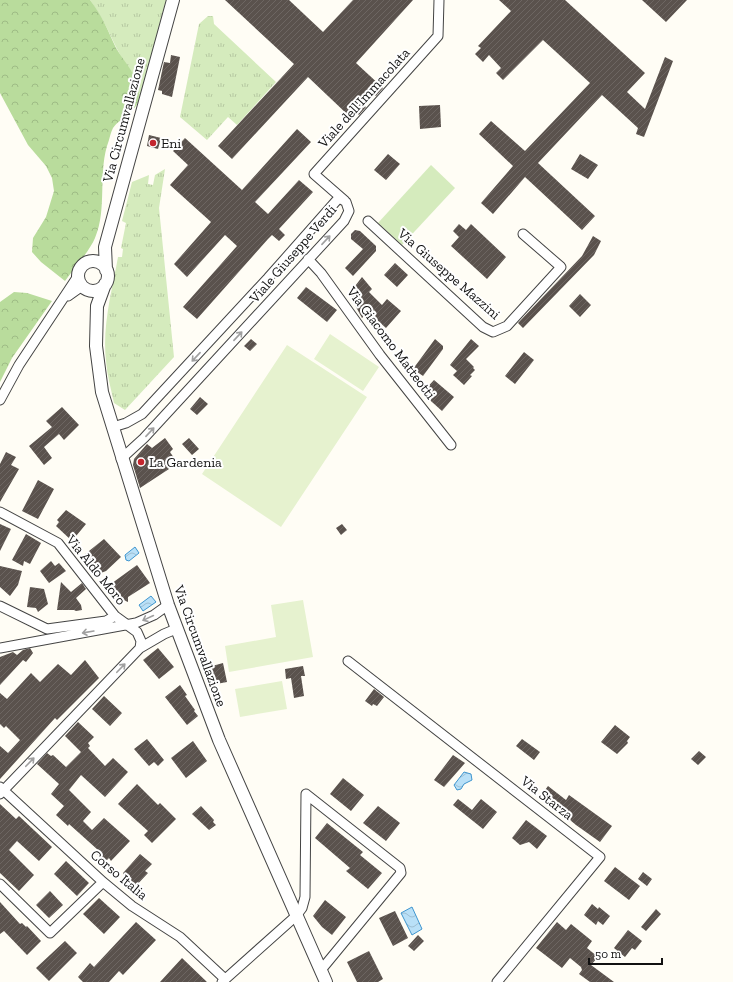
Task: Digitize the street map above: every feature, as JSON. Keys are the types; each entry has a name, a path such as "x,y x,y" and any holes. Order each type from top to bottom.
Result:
{"street":[{"name":"Via Circumvallazione","path":"106,270 105,247 173,0"},
{"name":"Viale dell'Immacolata","path":"346,202 314,174 438,36 439,0"},
{"name":"Viale Giuseppe Verdi","path":"113,427 126,424 142,414 268,278 337,200 341,199 346,202 349,211 344,221 144,438 122,458"},
{"name":"Via Giuseppe Mazzini","path":"368,221 483,327 493,332 508,326 561,267 523,234"},
{"path":"97,306 83,284 81,267 89,262 105,247"},
{"name":"Via Giacomo Matteotti","path":"308,259 321,272 380,355 451,445"},
{"path":"83,284 98,290 105,284 107,274 106,270 99,263 89,262"},
{"path":"0,400 19,365 65,297 83,284"},
{"name":"Via Circumvallazione","path":"105,284 97,306 96,346 102,392 168,606 219,740 326,982"},
{"name":"Via Aldo Moro","path":"0,512 58,543 115,616 126,626 137,632 141,641 140,648"},
{"path":"0,606 46,629 106,621 115,616"},
{"path":"0,648 126,626 154,615 168,606"},
{"path":"1,790 140,648 176,629"},
{"name":"Via Starza","path":"348,661 600,857 496,982"},
{"name":"Corso Italia","path":"1,790 103,882 132,906 180,937 224,980"},
{"path":"224,980 296,916 302,908 305,897 306,794 400,868 401,873 321,970"},
{"path":"0,884 50,933 103,882"}],"green space":[{"path":"0,0 90,0 101,17 116,48 135,77 139,89 139,96 136,106 113,128 105,152 101,214 95,238 65,281 41,262 32,252 33,238 46,217 54,191 52,178 46,166 28,145 0,93"},
{"path":"90,0 166,0 140,97 133,76 101,17"},
{"path":"208,16 213,16 214,24 276,82 237,125 228,117 207,140 180,117 199,24"},
{"path":"431,165 455,188 402,245 378,223"},
{"path":"165,169 159,208 174,357 125,410 114,403 107,372 105,348 106,322 118,257 122,257 123,249 121,248 126,223 122,221 132,182 149,175 148,184 153,185 155,175"},
{"path":"14,292 27,293 52,301 12,358 0,382 0,302"},
{"path":"330,334 379,367 363,391 314,359"},
{"path":"287,345 367,397 281,527 202,474"},
{"path":"303,600 313,657 229,672 225,646 276,637 271,605"},
{"path":"282,681 287,709 240,717 235,689"}],"water":[{"path":"135,547 139,553 129,561 126,560 125,555"},
{"path":"151,596 156,602 143,611 139,605"},
{"path":"464,772 471,774 472,780 464,784 461,789 457,790 454,785"},
{"path":"412,907 422,929 412,935 401,913"}],"building":[{"path":"225,0 289,0 323,32 353,0 413,0 356,63 383,88 376,96 370,91 360,102 366,107 359,115 353,109 348,115 308,77 232,159 218,146 294,64"},
{"path":"499,0 565,0 645,73 627,92 645,109 665,57 673,61 644,137 636,134 638,128 602,95 538,163 595,216 582,230 525,177 493,214 481,203 513,166 479,134 491,121 525,151 590,83 543,40 503,80 496,73 501,68 489,55 483,62 475,54 481,48 478,46 511,11"},
{"path":"642,0 687,0 666,22"},
{"path":"171,55 180,57 172,97 162,94 162,91 158,90 164,62 170,63"},
{"path":"440,105 441,127 420,129 419,106"},
{"path":"297,129 311,142 255,202 268,214 299,180 313,192 279,229 285,235 279,241 272,235 197,319 183,307 237,246 225,235 187,277 174,264 211,222 170,185 188,165 173,151 185,138 242,190"},
{"path":"149,135 161,138 158,149 147,146"},
{"path":"388,154 400,164 386,180 374,170"},
{"path":"580,154 598,165 588,179 571,169"},
{"path":"459,224 466,230 471,224 506,257 487,279 451,246 459,237 453,231"},
{"path":"355,230 360,231 376,246 376,251 353,276 345,268 363,249 351,239 351,234"},
{"path":"593,236 601,241 594,255 523,328 518,323 582,256"},
{"path":"395,263 408,275 397,287 384,275"},
{"path":"362,277 372,289 369,292 382,305 387,299 401,311 386,328 368,312 362,318 349,294"},
{"path":"306,287 337,310 327,322 297,298"},
{"path":"580,294 591,305 580,317 569,306"},
{"path":"251,339 257,344 250,351 244,346"},
{"path":"435,339 443,346 443,349 423,376 413,369"},
{"path":"471,339 479,346 466,359 475,370 464,385 453,375 457,371 450,365"},
{"path":"524,352 534,360 515,384 505,376"},
{"path":"434,380 454,397 442,411 422,393"},
{"path":"200,397 208,404 197,415 190,409"},
{"path":"62,407 79,425 64,440 59,434 44,447 52,458 44,465 29,446 52,427 46,421"},
{"path":"165,438 173,449 170,452 174,458 165,464 169,469 140,488 133,465 134,459 147,444 152,448"},
{"path":"189,438 199,449 192,455 182,444"},
{"path":"6,452 16,457 11,465 19,469 0,502 0,464"},
{"path":"38,480 54,489 38,519 22,511"},
{"path":"66,510 86,524 72,541 56,526 59,522 57,520"},
{"path":"0,524 11,529 0,551"},
{"path":"342,524 347,530 341,535 336,528"},
{"path":"26,534 41,543 30,564 24,561 23,566 12,560"},
{"path":"104,539 121,557 106,571 96,575 84,555"},
{"path":"51,561 55,566 59,563 66,571 49,583 40,571"},
{"path":"137,565 150,583 128,597 128,602 119,598 117,600 108,586"},
{"path":"0,566 22,571 18,585 10,596 0,587"},
{"path":"61,582 71,592 82,583 86,589 76,598 81,605 82,610 57,610"},
{"path":"30,587 44,589 48,604 38,612 36,608 27,607"},
{"path":"30,648 33,653 26,662 23,660 0,685 0,657 13,652 17,655 23,650"},
{"path":"158,648 174,667 159,679 143,660"},
{"path":"85,660 99,678 57,720 55,718 0,779 0,746 8,753 20,740 6,726 4,728 0,724 0,693 7,699 31,673 40,682 58,664 71,675"},
{"path":"223,663 227,682 211,685 205,668"},
{"path":"303,666 305,676 301,676 304,696 294,698 291,678 286,679 285,669"},
{"path":"180,685 198,716 187,725 165,697"},
{"path":"374,689 384,697 377,706 373,704 372,706 365,701"},
{"path":"104,696 122,713 110,726 92,709"},
{"path":"78,722 94,737 88,743 90,746 88,748 105,766 113,758 128,772 105,797 81,775 69,790 91,812 83,821 92,830 104,818 130,841 111,861 109,858 105,862 95,852 98,850 69,824 68,826 56,815 64,806 51,794 59,784 37,764 47,753 51,756 53,755 66,767 81,752 65,736"},
{"path":"615,725 630,737 627,741 628,743 617,754 601,742"},
{"path":"147,739 164,760 158,766 154,762 149,766 134,749"},
{"path":"522,739 540,752 534,760 516,746"},
{"path":"193,741 207,761 186,778 171,758"},
{"path":"699,751 706,757 698,765 691,759"},
{"path":"453,755 465,763 444,787 434,780"},
{"path":"343,778 364,795 351,811 330,794"},
{"path":"137,784 158,805 160,803 176,819 152,843 144,835 148,831 118,804"},
{"path":"548,786 566,800 569,795 612,826 600,842 570,820 569,822 562,816 564,814 540,797"},
{"path":"458,799 472,810 481,799 497,812 483,829 453,805"},
{"path":"0,804 16,819 19,816 52,847 39,861 17,841 9,850 34,875 19,891 0,873"},
{"path":"201,806 214,820 213,822 216,825 209,830 192,814"},
{"path":"378,806 400,823 386,841 363,823"},
{"path":"526,820 547,836 537,849 529,842 520,845 512,838"},
{"path":"327,823 363,852 360,855 382,873 368,889 346,871 350,868 315,838"},
{"path":"140,854 152,864 145,871 148,873 134,888 125,879 123,873"},
{"path":"66,861 89,883 77,896 54,874"},
{"path":"615,867 640,886 629,900 604,881"},
{"path":"643,872 652,879 647,886 638,879"},
{"path":"50,891 63,905 49,918 36,905"},
{"path":"99,898 120,917 104,934 83,914"},
{"path":"325,900 346,917 332,935 322,927 313,916"},
{"path":"0,902 20,924 22,923 26,927 27,926 41,941 27,955 4,931 0,934"},
{"path":"592,904 598,909 599,907 610,916 603,925 598,921 596,925 584,915"},
{"path":"656,909 661,914 646,931 641,927"},
{"path":"395,911 408,938 393,946 379,918"},
{"path":"136,922 156,940 123,975 119,971 109,982 83,982 78,977 90,963 94,967"},
{"path":"557,922 566,930 571,924 592,941 587,948 598,957 591,965 614,982 590,982 579,974 582,970 581,967 570,958 562,968 536,948"},
{"path":"628,930 642,941 635,950 632,948 625,957 614,948"},
{"path":"418,935 424,941 414,951 408,946"},
{"path":"65,941 77,953 49,981 36,968"},
{"path":"369,951 383,979 378,982 357,982 347,962"},
{"path":"182,958 207,982 160,982"}],"place":[{"name":"Eni","path":"153,143"},
{"name":"La Gardenia","path":"141,462"}]}
